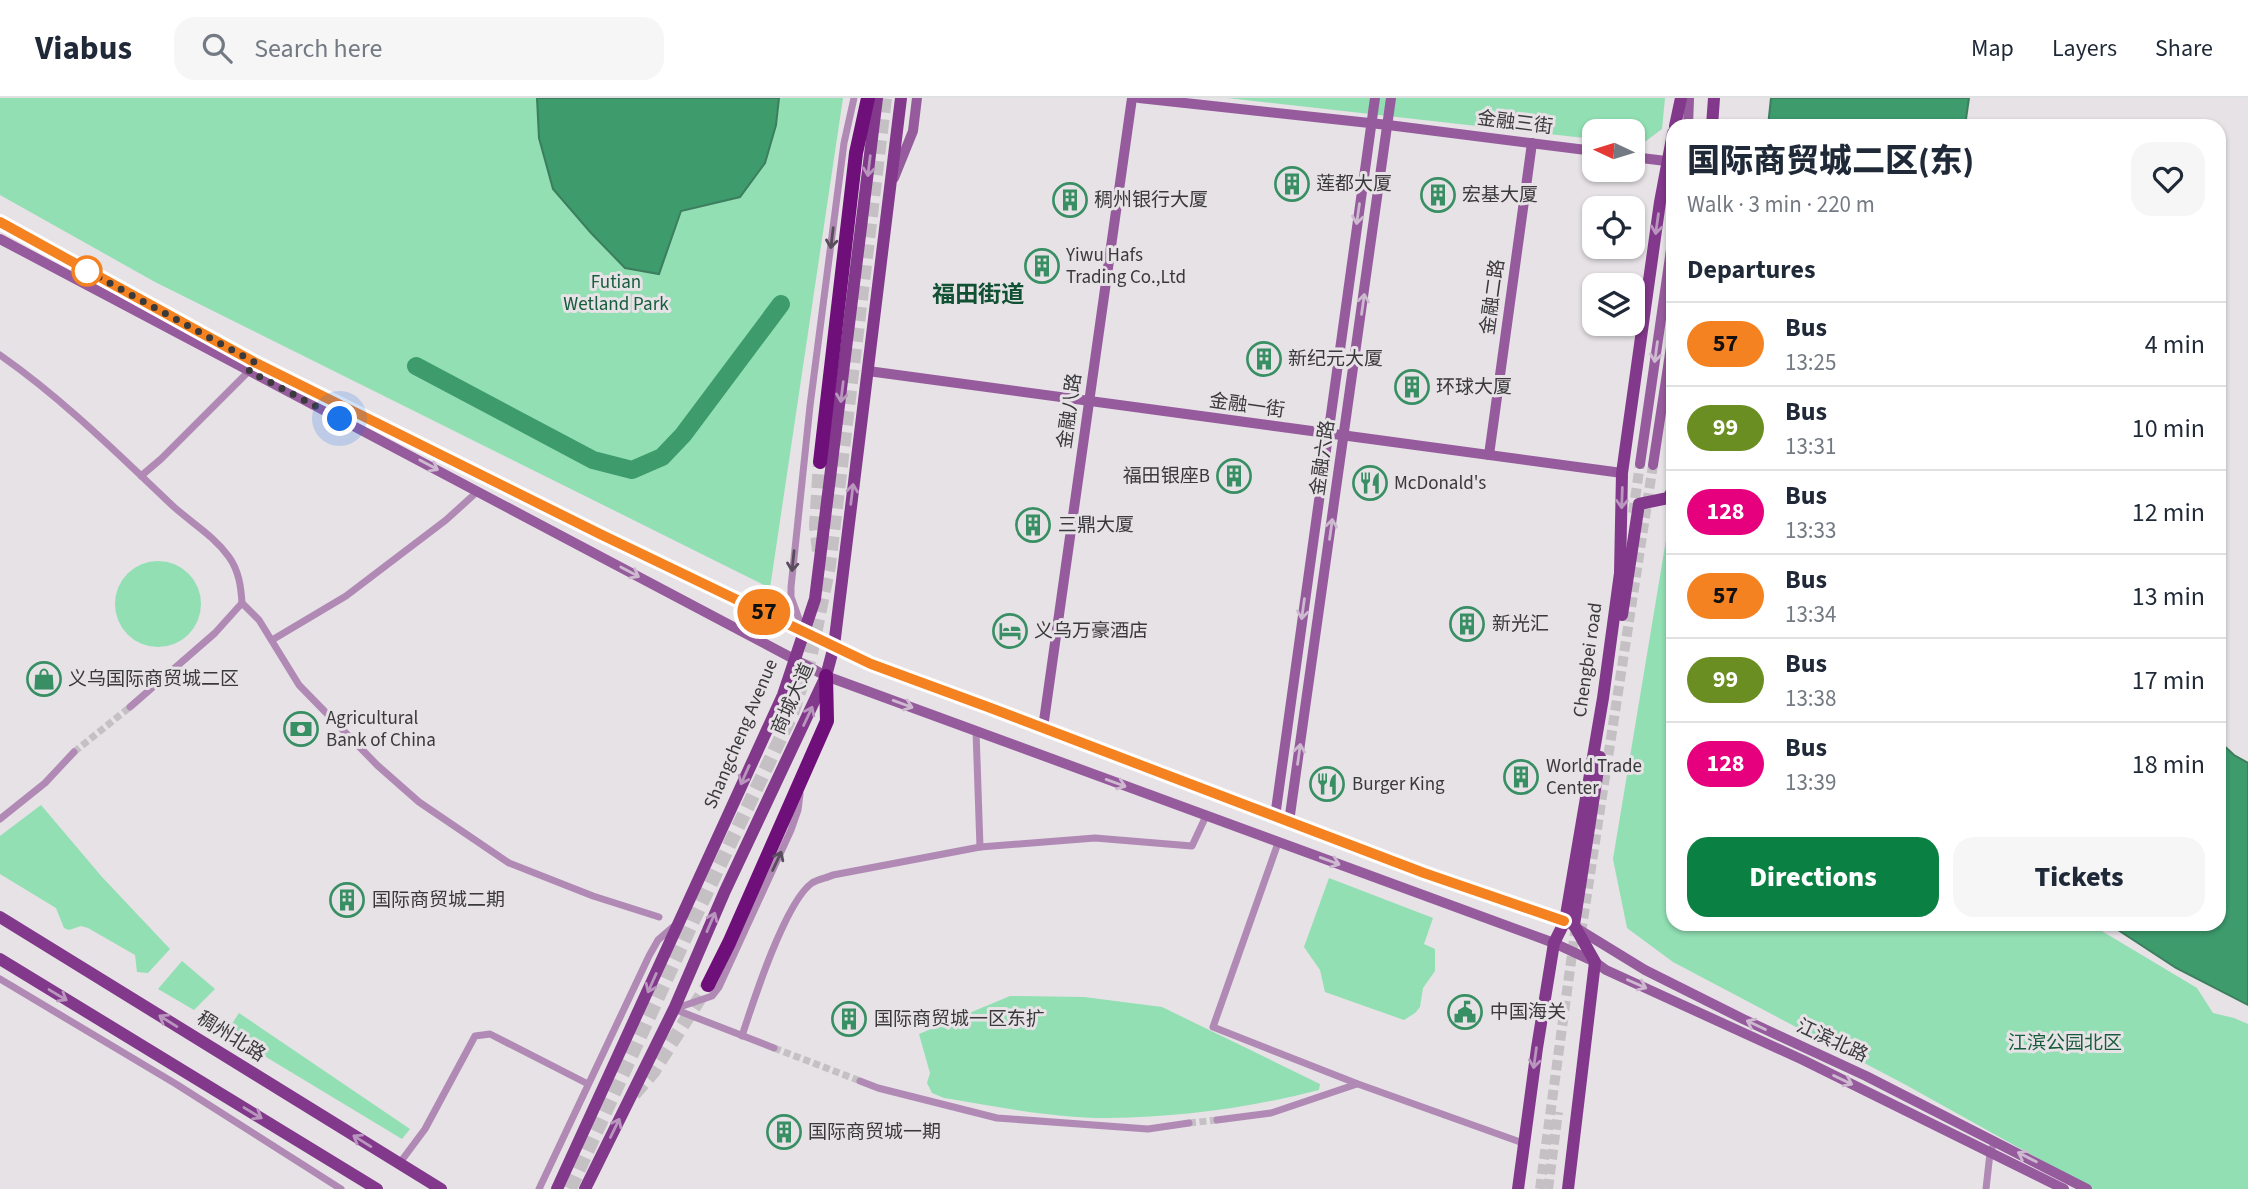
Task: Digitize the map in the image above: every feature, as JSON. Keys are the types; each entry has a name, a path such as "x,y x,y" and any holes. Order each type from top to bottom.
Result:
{"highway":[{"path":"820,462 856,153 868,98"},
{"path":"708,985 827,721 826,676"}],"main road":[{"name":"Shangcheng Avenue","path":"557,1189 783,695 816,599 877,98"},
{"name":"商城大道","path":"585,1189 674,1009 724,893 826,676 834,646 901,98"},
{"path":"890,187 913,131 917,98"},
{"name":"金融八路","path":"1043,728 1132,98"},
{"name":"金融三街","path":"1139,98 1388,124 1582,149"},
{"name":"金融六路","path":"1275,817 1375,98"},
{"name":"金融六路","path":"1289,822 1391,98"},
{"path":"1676,119 1681,98"},
{"path":"1688,119 1689,98"},
{"path":"1711,119 1714,98"},
{"name":"金融二路","path":"1489,455 1532,143"},
{"path":"1645,158 1666,161"},
{"name":"Chengbei road","path":"1569,923 1618,587 1622,473 1666,161"},
{"path":"0,222 253,367"},
{"path":"0,239 253,367"},
{"path":"1640,464 1666,284"},
{"name":"江滨北路","path":"253,367 871,664 1424,873 1569,923 1645,970 1866,1076 2087,1189"},
{"name":"江滨北路","path":"253,367 478,491 826,676 1554,943 1606,970 1803,1060 2064,1189"},
{"name":"金融一街","path":"867,371 1622,473"},
{"path":"1653,466 1666,380"},
{"name":"Chengbei road","path":"1518,1189 1554,943 1569,923 1639,505 1666,498"},
{"name":"稠州北路","path":"0,917 441,1189"},
{"path":"1568,1189 1595,962 1569,923"},
{"path":"0,960 377,1189"}],"street":[{"path":"803,631 791,597 791,587 811,392 844,143 854,98"},
{"path":"0,355 26,373 76,416 178,511 217,542 231,560 241,584 242,603 259,620 299,685 377,765 419,802 509,863 593,896 659,917"},
{"path":"141,476 253,367"},
{"path":"272,640 346,596 446,520 478,491"},
{"path":"130,707 215,633 242,603"},
{"path":"976,731 980,847"},
{"path":"0,819 45,783 74,752"},
{"path":"674,1009 712,996 719,987 791,830 798,810 802,775"},
{"path":"742,1036 757,989 786,921 813,883 833,876 980,847 1095,838 1192,846 1206,816"},
{"path":"1278,843 1213,1027 1358,1084 1524,1143"},
{"path":"539,1189 649,956 658,940 679,922"},
{"path":"0,979 176,1084 341,1189"},
{"path":"674,1009 774,1048"},
{"path":"399,1164 425,1129 475,1036 490,1034 589,1084"},
{"path":"860,1081 997,1118 1148,1129 1189,1123"},
{"path":"1217,1120 1271,1113 1358,1084"},
{"path":"1986,1189 1990,1153 1995,1141"}],"green space":[{"name":"Futian Wetland Park","path":"0,98 843,98 770,588 155,282 0,195"},
{"path":"1227,98 1665,98 1662,129 1645,142 1645,119 1582,119 1582,138"},
{"name":"江滨公园北区","path":"1666,540 1666,931 2102,931 2197,988 2213,1013 2248,1024 2248,1189 2093,1189 1906,1085 1673,962 1627,928 1613,859"},
{"path":"158,561 175,564 189,573 198,587 201,604 198,621 189,635 175,644 158,647 141,644 127,635 118,621 115,604 118,587 127,573 141,564"},
{"path":"41,805 102,877 170,949 148,973 137,972 135,955 88,928 64,928 56,908 0,874 0,836"},
{"path":"1329,878 1433,918 1424,944 1435,949 1435,971 1423,988 1420,1007 1404,1020 1325,992 1320,970 1304,947"},
{"path":"182,961 215,989 194,1010 158,989"},
{"path":"1010,996 1084,997 1162,1007 1320,1084 1319,1090 1214,1110 1108,1118 1026,1111 944,1098 932,1093 927,1083 930,1073 919,1034"},
{"path":"239,1013 410,1129 402,1139 226,1033"}],"shaded area":[{"path":"537,98 779,98 776,125 765,163 740,197 681,211 659,274 625,268 553,189 539,138"},
{"path":"1771,98 1969,98 1966,119 1769,119"},
{"path":"2226,748 2248,763 2248,1005 2176,968 2120,931 2226,931"}],"waterway":[{"path":"416,366 593,460 632,470 662,457 683,435 781,304"}],"tunnel":[{"path":"570,1189 792,714 810,658 829,566 885,98"},
{"path":"819,551 816,526 820,462"},
{"path":"1633,513 1640,464"},
{"path":"1581,933 1653,465"},
{"path":"74,752 130,707"},
{"path":"1540,1189 1576,925"},
{"path":"634,1094 653,1072 708,985"},
{"path":"774,1048 860,1081"},
{"path":"1548,1189 1558,1112"},
{"path":"1189,1123 1217,1120"}],"bus line":[{"name":"57","path":"0,222 256,363 602,535 871,664 1424,873 1564,921"}],"place":[{"name":"莲都大厦","path":"1292,184"},
{"name":"宏基大厦","path":"1438,195"},
{"name":"稠州银行大厦","path":"1070,200"},
{"name":"Yiwu Hafs Trading Co.,Ltd","path":"1042,266"},
{"name":"新纪元大厦","path":"1264,359"},
{"name":"环球大厦","path":"1412,387"},
{"name":"福田银座B","path":"1234,476"},
{"name":"McDonald's","path":"1370,483"},
{"name":"三鼎大厦","path":"1033,525"},
{"name":"新光汇","path":"1467,624"},
{"name":"义乌万豪酒店","path":"1010,631"},
{"name":"义乌国际商贸城二区","path":"44,679"},
{"name":"Agricultural Bank of China","path":"301,729"},
{"name":"World Trade Center","path":"1521,777"},
{"name":"Burger King","path":"1327,784"},
{"name":"国际商贸城二期","path":"347,900"},
{"name":"中国海关","path":"1465,1012"},
{"name":"国际商贸城一区东扩","path":"849,1019"},
{"name":"国际商贸城一期","path":"784,1132"}],"district":[{"name":"福田街道","path":"978,294"}],"route":[{"path":"87,271 82,268 256,363 249,371 340,419"}]}
